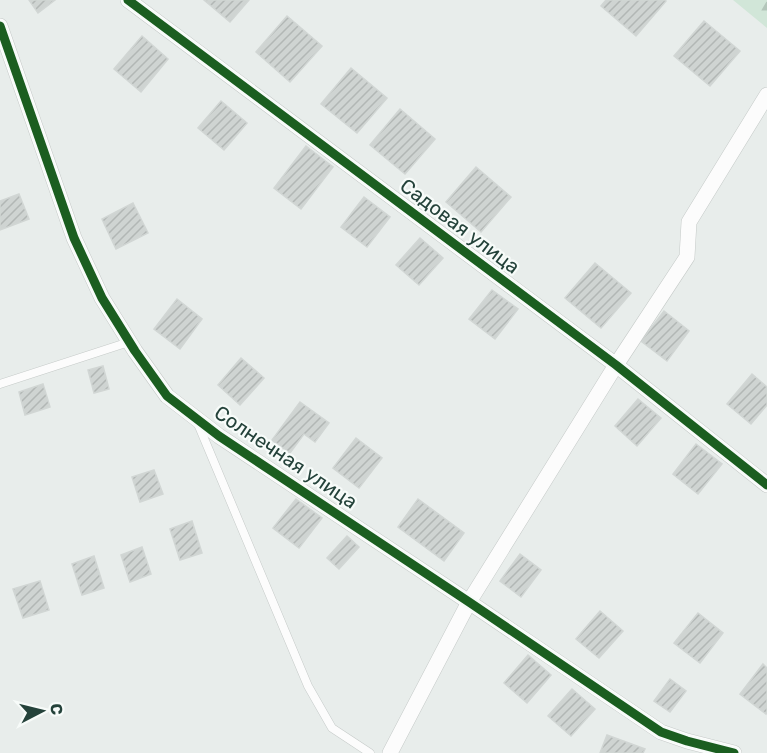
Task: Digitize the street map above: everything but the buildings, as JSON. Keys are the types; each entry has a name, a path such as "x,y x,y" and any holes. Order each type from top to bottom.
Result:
{"street":[{"name":"Садовая улица","path":"128,0 616,365 767,485"},
{"name":"Солнечная улица","path":"0,26 74,238 102,298 129,342 167,396 219,436 661,732 734,753"},
{"path":"390,753 469,602 616,365 687,258 689,222 767,95"}],"lane":[{"path":"0,384 129,342"},
{"path":"195,417 308,686 332,728 370,753"}],"green space":[{"path":"733,0 767,0 767,28"}],"cycle path":[{"path":"128,0 616,365 767,485"},
{"path":"0,26 74,238 102,298 167,396 219,436 661,732 734,753"}]}
